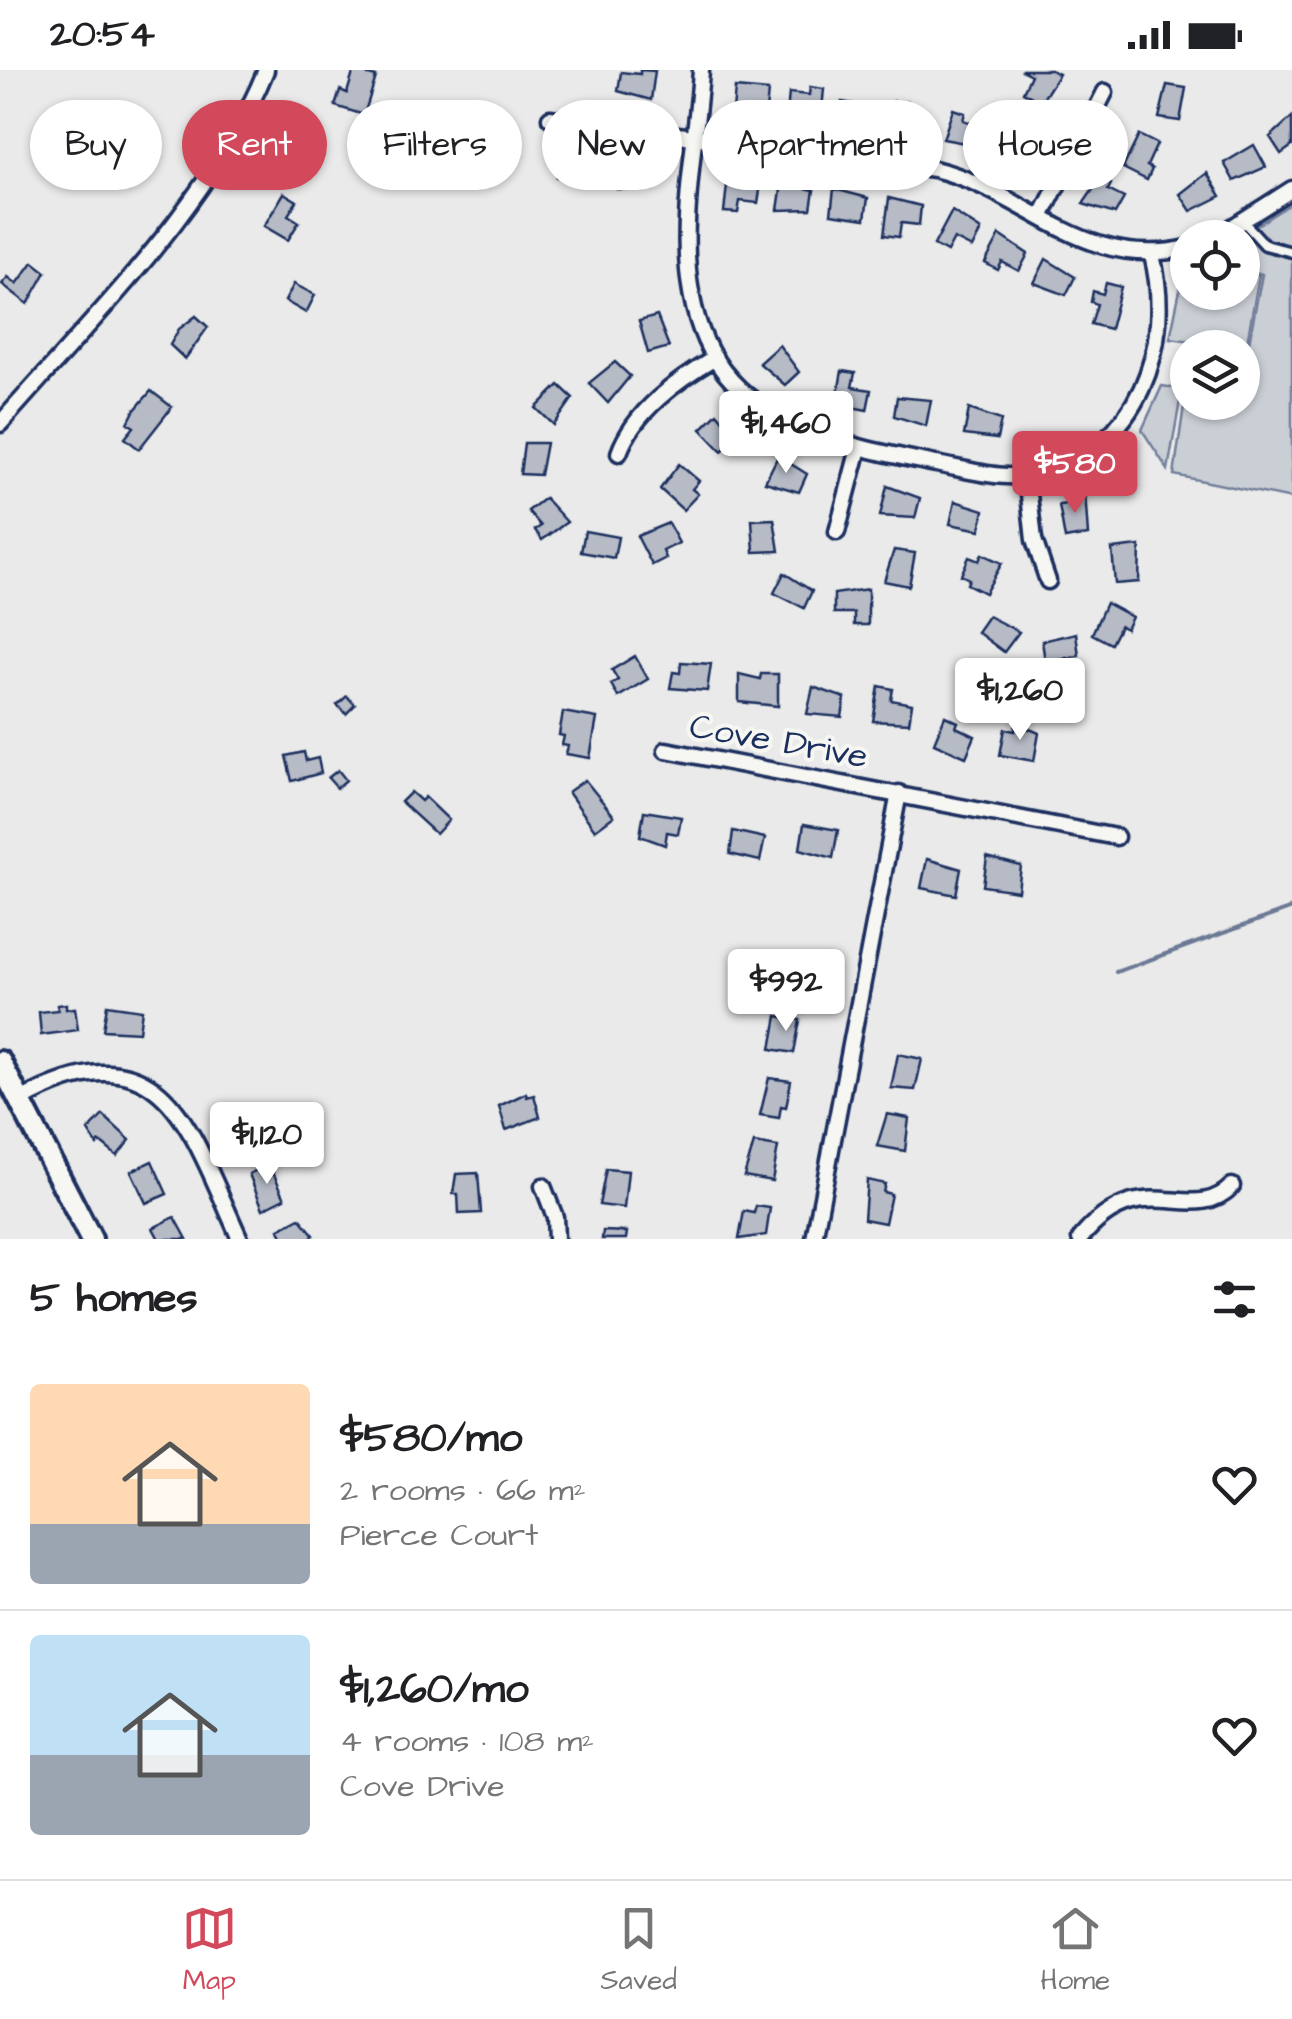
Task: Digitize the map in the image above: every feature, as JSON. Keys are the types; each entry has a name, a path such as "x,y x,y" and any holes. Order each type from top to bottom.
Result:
{"street":[{"path":"0,424 212,172 250,110 266,70"},
{"path":"701,70 687,277 694,311 715,358 739,386 775,415 859,448 995,475 1027,476 1069,463 1135,405 1155,352 1152,255"},
{"path":"1041,217 1105,92"},
{"path":"682,136 934,169 968,180 1091,244 1152,255 1170,252"},
{"path":"1246,220 1292,189"},
{"path":"619,454 630,430 651,407 677,383 715,358"},
{"path":"837,532 859,448"},
{"path":"1027,476 1034,540 1048,582"},
{"name":"Cove Drive","path":"666,750 1116,837"},
{"path":"814,1239 899,793"},
{"path":"0,1062 91,1239"},
{"path":"21,1100 60,1079 94,1072 126,1076 152,1088 183,1119 240,1239"},
{"path":"544,1186 555,1216 556,1239"},
{"path":"1080,1239 1094,1221 1120,1203 1154,1198 1200,1202 1218,1197 1232,1186"}],"lane":[{"path":"1260,241 1265,246 1292,252"}],"shaded area":[{"path":"1292,203 1292,499 1174,475 1182,420 1260,420 1260,330 1251,330 1255,310 1260,310 1260,223"},
{"path":"1176,310 1253,310 1249,330 1172,330"},
{"path":"1162,386 1170,387 1170,420 1177,420 1168,470 1142,430"}],"building":[{"path":"354,70 370,70 368,75 376,77 369,100 347,100 347,110 335,106 340,90 347,93"},
{"path":"640,70 655,71 651,100 618,91 621,72 640,74"},
{"path":"1021,70 1051,70 1059,74 1042,100 1023,92 1031,75"},
{"path":"1167,85 1186,88 1180,121 1159,118"},
{"path":"810,87 824,89 823,100 788,100 789,93 809,95"},
{"path":"735,88 768,91 767,100 734,100"},
{"path":"953,109 963,112 963,143 943,139"},
{"path":"1292,117 1292,146 1281,154 1270,137"},
{"path":"1139,135 1157,144 1147,166 1152,169 1147,180 1128,170 1128,158"},
{"path":"1254,145 1266,167 1234,181 1224,163"},
{"path":"1207,173 1221,196 1191,211 1180,194"},
{"path":"726,190 760,190 758,203 740,201 738,213 724,212"},
{"path":"781,190 814,190 811,209 778,210"},
{"path":"834,190 868,198 865,219 831,214"},
{"path":"1093,190 1108,190 1124,198 1115,214 1083,204"},
{"path":"284,193 297,201 288,215 299,222 288,240 264,226"},
{"path":"889,198 921,206 919,225 901,223 899,237 884,235"},
{"path":"952,211 981,230 972,248 954,239 947,252 934,245"},
{"path":"1000,235 1028,254 1019,271 1002,262 998,270 985,263"},
{"path":"1046,259 1075,277 1066,295 1034,283"},
{"path":"33,262 46,272 28,304 2,284 8,277 17,284"},
{"path":"1106,283 1121,287 1110,329 1091,324 1097,304 1091,302 1093,291 1103,294"},
{"path":"294,284 315,295 306,313 285,301"},
{"path":"196,316 208,327 185,359 170,345 179,329"},
{"path":"657,316 669,347 648,353 639,321"},
{"path":"779,345 799,372 785,385 759,363"},
{"path":"615,362 630,376 608,403 589,383"},
{"path":"842,371 855,373 852,387 871,390 867,410 836,404"},
{"path":"559,385 573,398 554,425 536,408"},
{"path":"151,391 172,407 139,449 125,438 134,427 128,423"},
{"path":"897,397 931,400 926,426 894,416"},
{"path":"969,409 1001,420 997,439 964,435"},
{"path":"717,413 737,437 722,451 701,429"},
{"path":"524,443 546,443 540,475 520,474"},
{"path":"778,456 807,474 799,492 765,482"},
{"path":"679,464 699,481 692,489 698,494 683,510 660,489"},
{"path":"887,486 920,498 915,518 880,516"},
{"path":"1085,492 1088,535 1065,539 1059,505 1067,504 1071,494"},
{"path":"545,498 567,522 542,540 535,530 541,526 528,511"},
{"path":"955,501 984,510 980,530 950,524"},
{"path":"774,519 779,551 754,552 752,520"},
{"path":"668,523 679,543 663,551 666,558 652,565 637,536"},
{"path":"585,531 618,537 614,558 581,552"},
{"path":"1140,546 1139,582 1115,584 1112,549"},
{"path":"894,550 915,553 909,586 884,581"},
{"path":"982,554 1002,563 985,593 967,584 969,579 961,575 969,557 979,561"},
{"path":"784,573 812,591 804,608 774,593"},
{"path":"868,589 868,625 854,625 854,613 834,613 834,594"},
{"path":"1106,603 1132,617 1126,629 1120,626 1111,644 1092,634"},
{"path":"988,616 1019,632 1004,652 977,632"},
{"path":"1076,633 1079,656 1045,661 1042,641"},
{"path":"635,656 648,679 618,697 611,684 618,680 612,670"},
{"path":"681,662 711,664 707,691 670,688 673,672 680,673"},
{"path":"739,674 760,679 761,674 778,674 778,706 739,702"},
{"path":"879,686 893,689 891,700 912,704 909,723 873,721"},
{"path":"813,687 845,698 842,717 807,714"},
{"path":"347,696 355,705 346,714 337,705"},
{"path":"563,712 597,718 590,758 566,754 568,746 562,745 564,736 559,735"},
{"path":"945,716 958,722 956,727 975,736 966,757 934,743"},
{"path":"1016,723 1039,733 1034,761 1000,755 1005,729 1015,731"},
{"path":"304,752 306,761 318,758 321,773 292,781 286,756"},
{"path":"338,770 346,780 337,788 328,778"},
{"path":"585,780 614,816 595,830 568,792"},
{"path":"411,792 421,801 425,797 449,820 436,834 401,802"},
{"path":"644,811 681,817 678,834 667,832 665,845 640,836"},
{"path":"804,824 838,830 833,858 800,849"},
{"path":"733,831 765,838 760,861 730,854"},
{"path":"987,857 1021,866 1018,891 983,886"},
{"path":"927,859 961,869 956,895 921,888"},
{"path":"66,1004 66,1009 75,1008 78,1030 41,1035 39,1012 58,1010 57,1005"},
{"path":"107,1005 142,1010 139,1032 103,1030"},
{"path":"777,1016 800,1020 794,1053 771,1049"},
{"path":"898,1054 922,1059 915,1090 891,1088"},
{"path":"769,1078 791,1081 786,1107 781,1106 779,1118 760,1115"},
{"path":"526,1093 527,1097 534,1095 540,1117 506,1130 499,1106"},
{"path":"887,1114 909,1118 905,1151 877,1146"},
{"path":"103,1115 130,1140 117,1156 100,1142 97,1145 88,1131"},
{"path":"754,1143 778,1147 772,1181 744,1176"},
{"path":"152,1161 167,1194 146,1203 131,1171"},
{"path":"269,1164 285,1198 263,1209 249,1174"},
{"path":"606,1169 628,1171 624,1208 599,1205"},
{"path":"478,1173 481,1213 459,1214 458,1194 453,1194 456,1174"},
{"path":"867,1180 885,1184 883,1192 891,1194 885,1223 864,1219"},
{"path":"756,1206 770,1208 766,1235 739,1239 744,1211 754,1213"},
{"path":"175,1217 187,1239 159,1239 153,1228"},
{"path":"300,1218 314,1235 309,1239 283,1239 279,1229"},
{"path":"603,1231 627,1232 626,1239 602,1239"}],"waterway":[{"path":"1116,972 1292,908"}]}
